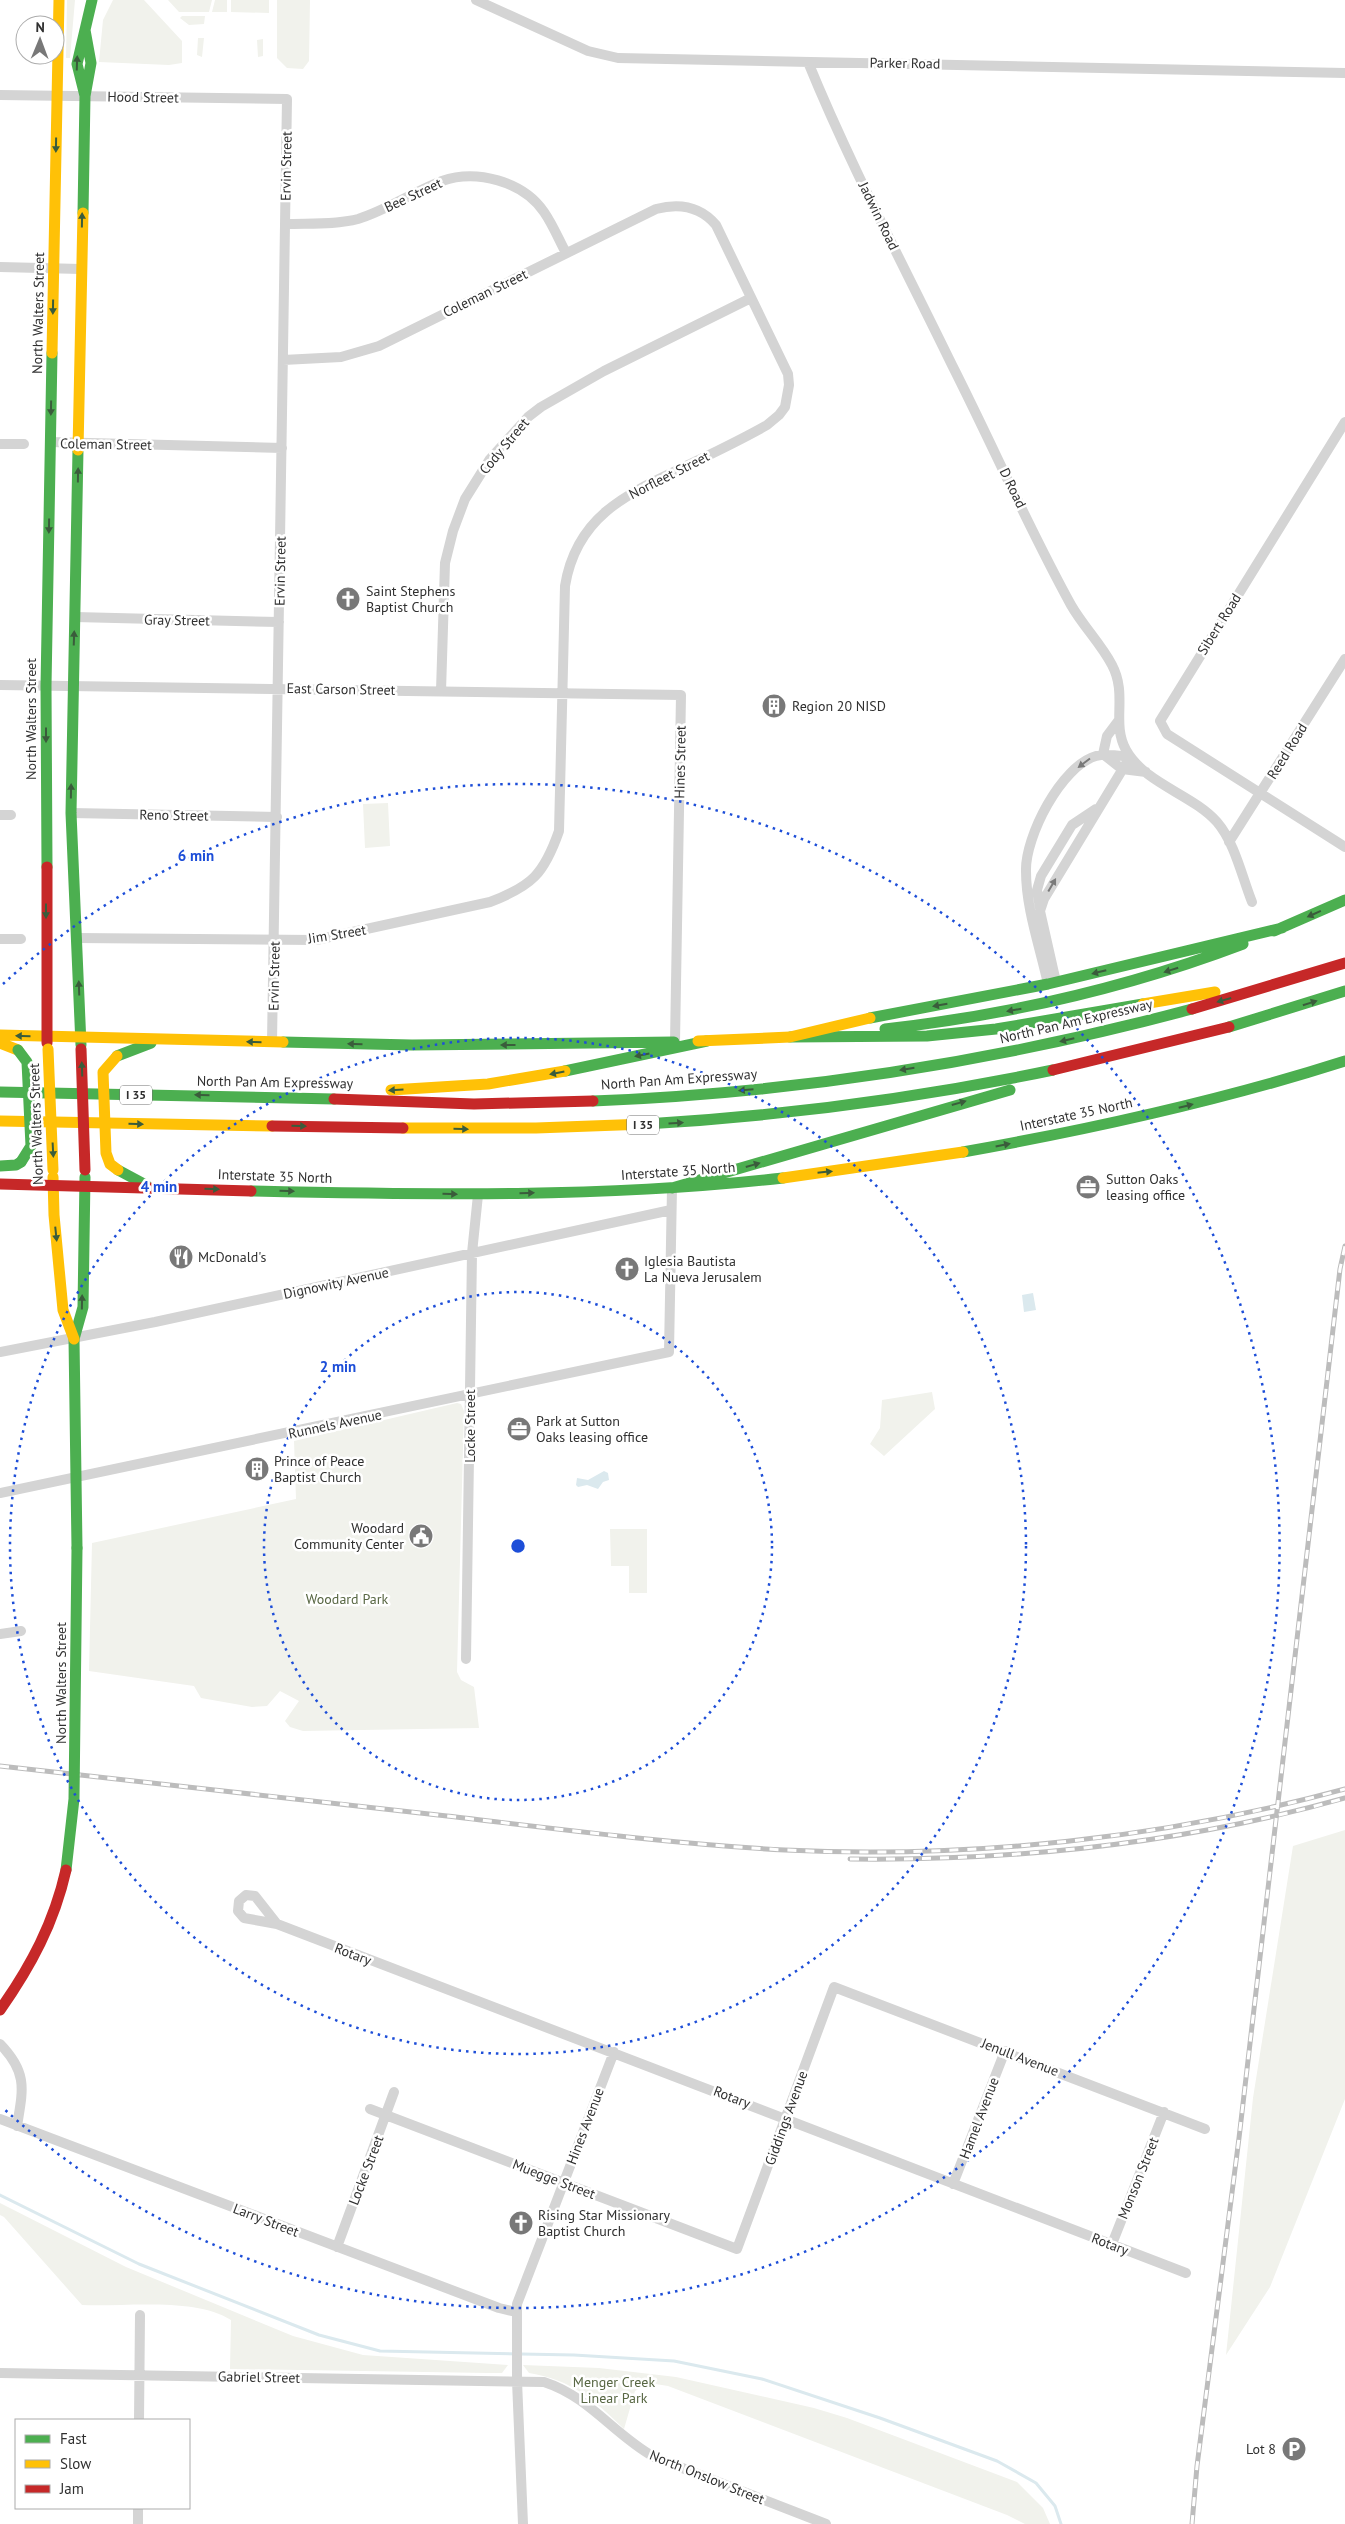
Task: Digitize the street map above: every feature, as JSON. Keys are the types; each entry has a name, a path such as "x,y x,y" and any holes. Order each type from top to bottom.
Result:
{"main road":[{"name":"North Walters Street","path":"60,0 46,686 47,1036 53,1185 63,1310 74,1339"},
{"path":"85,96 76,74 77,50 85,30 92,0"},
{"name":"North Walters Street","path":"0,2010 24,1977 50,1927 59,1904 71,1851 76,1796 78,1476 74,1339 83,1307 85,1170 71,813 85,96"},
{"path":"0,1035 412,1045 644,1044 790,1037 928,1025 1032,1007 1127,983 1204,960 1345,900"},
{"path":"790,1037 882,1015 1052,983 1282,928"},
{"path":"790,1037 927,1036 996,1029 1196,996 1342,964"},
{"name":"North Pan Am Expressway","path":"0,1092 251,1096 502,1104 667,1097 828,1080 965,1060 1066,1040 1196,1008 1342,964"},
{"name":"I 35","path":"0,1122 500,1130 706,1121 860,1104 1008,1080 1161,1045 1275,1014 1345,991"},
{"path":"1118,1066 1225,1037 1275,1014"},
{"path":"150,1187 110,1164 106,1153 103,1072 117,1056 161,1040"},
{"path":"251,1096 488,1084 563,1072 707,1041"},
{"path":"0,1043 18,1050 27,1062 31,1146 21,1162 0,1166"},
{"name":"Interstate 35 North","path":"0,1184 478,1195 672,1188 855,1169 971,1151 1110,1124 1300,1076 1345,1061"},
{"path":"672,1188 960,1103 1090,1073"}],"street":[{"name":"Parker Road","path":"476,0 603,56 1345,73"},
{"name":"Jadwin Road","path":"808,62 862,183 954,369"},
{"name":"Hood Street","path":"0,95 287,99"},
{"name":"Ervin Street","path":"272,1042 287,99"},
{"name":"Bee Street","path":"285,224 329,223 356,219 441,182 460,177 480,176 512,186 537,204 544,212 566,253"},
{"name":"Coleman Street","path":"283,360 341,357 361,353 656,209 682,206"},
{"name":"Norfleet Street","path":"559,831 565,586 571,559 590,528 606,510 638,488 749,435 779,415 785,407 789,384 788,374 716,225 701,212 682,206"},
{"path":"0,267 81,268"},
{"name":"Cody Street","path":"441,690 445,563 453,531 465,499 490,459 528,417 541,407 604,371 751,298"},
{"name":"D Road","path":"954,369 1072,606 1117,674 1121,695 1119,720"},
{"name":"Sibert Road","path":"1260,793 1166,734 1160,721 1345,422"},
{"name":"Coleman Street","path":"50,442 282,448"},
{"path":"0,444 24,444"},
{"name":"Gray Street","path":"75,618 279,622"},
{"name":"Reed Road","path":"1229,842 1345,659"},
{"name":"East Carson Street","path":"0,685 441,690 681,696"},
{"name":"Hines Street","path":"675,1042 681,696"},
{"path":"1103,754 1107,736 1119,720"},
{"path":"1119,720 1124,746 1130,757 1146,772 1196,804 1217,823 1229,842 1252,902"},
{"path":"1103,754 1122,769 1146,772"},
{"path":"1052,983 1028,893 1026,870 1031,840 1050,799 1063,779 1094,756 1103,754 1130,757"},
{"path":"1052,983 1037,890 1041,876 1072,825 1099,807 1130,757"},
{"path":"1260,793 1345,847"},
{"name":"Reno Street","path":"71,813 277,817"},
{"path":"0,815 11,815"},
{"name":"Jim Street","path":"77,938 316,940 340,936 490,902 513,893 528,884 542,870 551,855 559,831"},
{"path":"0,939 21,940"},
{"path":"671,1210 672,1188"},
{"name":"Locke Street","path":"466,1658 472,1253 478,1195"},
{"name":"Dignowity Avenue","path":"0,1352 74,1339 671,1210"},
{"name":"Runnels Avenue","path":"0,1493 268,1438 668,1352 671,1210"},
{"path":"0,1634 21,1631"},
{"name":"Rotary","path":"277,1924 787,2118 1186,2273"},
{"name":"Jenull Avenue","path":"834,1987 1164,2112 1205,2130"},
{"name":"Giddings Avenue","path":"737,2249 834,1987"},
{"path":"0,2044 12,2056 21,2075 22,2090 17,2126"},
{"name":"Hamel Avenue","path":"953,2184 1004,2051"},
{"name":"Hines Avenue","path":"516,2312 563,2183 614,2052"},
{"name":"Locke Street","path":"337,2247 394,2092"},
{"name":"Muegge Street","path":"370,2109 737,2249"},
{"name":"Monson Street","path":"1112,2244 1164,2112"},
{"name":"Larry Street","path":"0,2119 499,2308 516,2312"},
{"path":"516,2312 523,2524"},
{"path":"139,2419 140,2315"},
{"name":"Gabriel Street","path":"0,2373 517,2381"},
{"name":"North Onslow Street","path":"517,2381 544,2382 566,2390 593,2408 629,2441 654,2457 826,2524"},
{"path":"138,2509 138,2524"},
{"path":"795,2524 800,2514"}],"green space":[{"path":"67,0 75,0 70,58 66,58"},
{"path":"113,0 144,0 182,41 182,63 169,65 99,62 103,20"},
{"path":"168,0 212,0 209,12 179,12"},
{"path":"215,0 227,0 227,12 212,12"},
{"path":"231,0 269,0 269,13 231,12"},
{"path":"277,0 310,0 309,61 303,69 287,68 277,58"},
{"path":"182,16 205,16 204,24 189,25 180,18"},
{"path":"198,38 204,38 202,57 197,55"},
{"path":"263,39 263,56 258,57 257,40"},
{"path":"388,803 390,846 365,848 363,804"},
{"path":"932,1392 935,1409 884,1456 870,1444 880,1428 882,1400"},
{"name":"Woodard Park","path":"457,1403 461,1404 464,1411 457,1672 461,1680 474,1687 479,1728 303,1731 290,1727 285,1721 299,1701 280,1691 267,1706 252,1707 201,1698 194,1686 89,1671 92,1543 296,1499 294,1441"},
{"path":"610,1529 647,1529 647,1593 629,1593 629,1566 611,1566"},
{"path":"1345,1830 1345,2099 1270,2287 1226,2355 1253,2098 1293,1846"},
{"path":"0,2203 126,2267 293,2336 363,2355 508,2365 502,2373 230,2369 231,2320 199,2308 159,2305 82,2305 4,2217 0,2215"},
{"name":"Menger Creek Linear Park","path":"523,2365 599,2368 676,2377 814,2408 847,2418 1017,2482 1043,2508 1050,2524 1025,2524 1007,2515 668,2386 649,2383 635,2391 624,2429 581,2392 558,2380 529,2373"}],"shaded area":[{"path":"1033,1293 1036,1310 1024,1312 1022,1295"},
{"path":"604,1471 608,1473 609,1480 603,1482 598,1489 587,1485 578,1487 576,1485 577,1478 588,1480"}],"waterway":[{"path":"0,2195 139,2264 319,2335 380,2351 574,2355 674,2361 762,2379 880,2418 997,2461 1036,2483 1055,2506 1061,2524"}],"railway":[{"path":"1192,2524 1197,2466 1239,2138 1340,1269 1345,1246"},
{"path":"0,1766 658,1840 785,1850 855,1852 997,1848 1068,1841 1208,1820 1277,1806 1345,1789"},
{"path":"850,1859 975,1857 1100,1846 1224,1827 1285,1814 1345,1798"}],"traffic: fast":[{"path":"85,96 77,64 92,0"},
{"path":"83,213 85,96 91,63 85,30"},
{"path":"47,867 46,686 52,353"},
{"path":"78,450 71,813 81,1045"},
{"path":"1274,931 1345,900"},
{"path":"870,1018 1048,984 1282,928"},
{"path":"885,1029 977,1016 1067,998 1156,974 1243,944"},
{"path":"1229,1027 1345,991"},
{"path":"790,1037 927,1036 996,1029 1143,1004"},
{"path":"593,1101 745,1091 896,1072 1045,1044 1119,1028 1192,1009"},
{"path":"565,1071 707,1041"},
{"path":"283,1042 412,1045 674,1042"},
{"path":"117,1056 151,1043"},
{"path":"18,1050 27,1062 31,1146 21,1162"},
{"path":"963,1152 1060,1134 1156,1113 1251,1089 1345,1061"},
{"path":"646,1124 800,1111 952,1089 1053,1070"},
{"path":"672,1188 1010,1090"},
{"path":"0,1092 334,1099"},
{"path":"0,1166 16,1165 21,1162"},
{"path":"118,1170 146,1185"},
{"path":"77,1548 74,1339 83,1307 85,1177"},
{"path":"251,1191 517,1194 651,1189 783,1178"},
{"path":"66,1870 74,1799 77,1548"}],"traffic: slow":[{"path":"52,353 59,0"},
{"path":"78,450 83,213"},
{"path":"1143,1004 1215,992"},
{"path":"698,1041 790,1037 870,1018"},
{"path":"0,1035 283,1042"},
{"path":"0,1043 18,1050"},
{"path":"48,1049 53,1170"},
{"path":"117,1056 103,1072 106,1153 110,1164 118,1170"},
{"path":"391,1090 488,1084 565,1071"},
{"path":"0,1121 272,1126"},
{"path":"403,1128 536,1128 646,1124"},
{"path":"783,1178 963,1152"},
{"path":"53,1177 54,1215 63,1310 74,1339"}],"traffic: jam":[{"path":"47,867 47,1043"},
{"path":"1192,1009 1345,963"},
{"path":"1053,1070 1229,1027"},
{"path":"81,1049 85,1170"},
{"path":"334,1099 474,1104 593,1101"},
{"path":"272,1126 403,1128"},
{"path":"0,1184 251,1191"},
{"path":"0,2010 22,1977 40,1943 55,1908 66,1870"}],"place":[{"name":"Saint Stephens Baptist Church","path":"348,599"},
{"name":"Region 20 NISD","path":"774,706"},
{"name":"Sutton Oaks leasing office","path":"1088,1187"},
{"name":"McDonald's","path":"181,1257"},
{"name":"Iglesia Bautista La Nueva Jerusalem","path":"627,1269"},
{"name":"Park at Sutton Oaks leasing office","path":"519,1429"},
{"name":"Prince of Peace Baptist Church","path":"257,1469"},
{"name":"Woodard Community Center","path":"421,1536"},
{"name":"Rising Star Missionary Baptist Church","path":"521,2223"},
{"name":"Lot 8","path":"1294,2449"}]}
